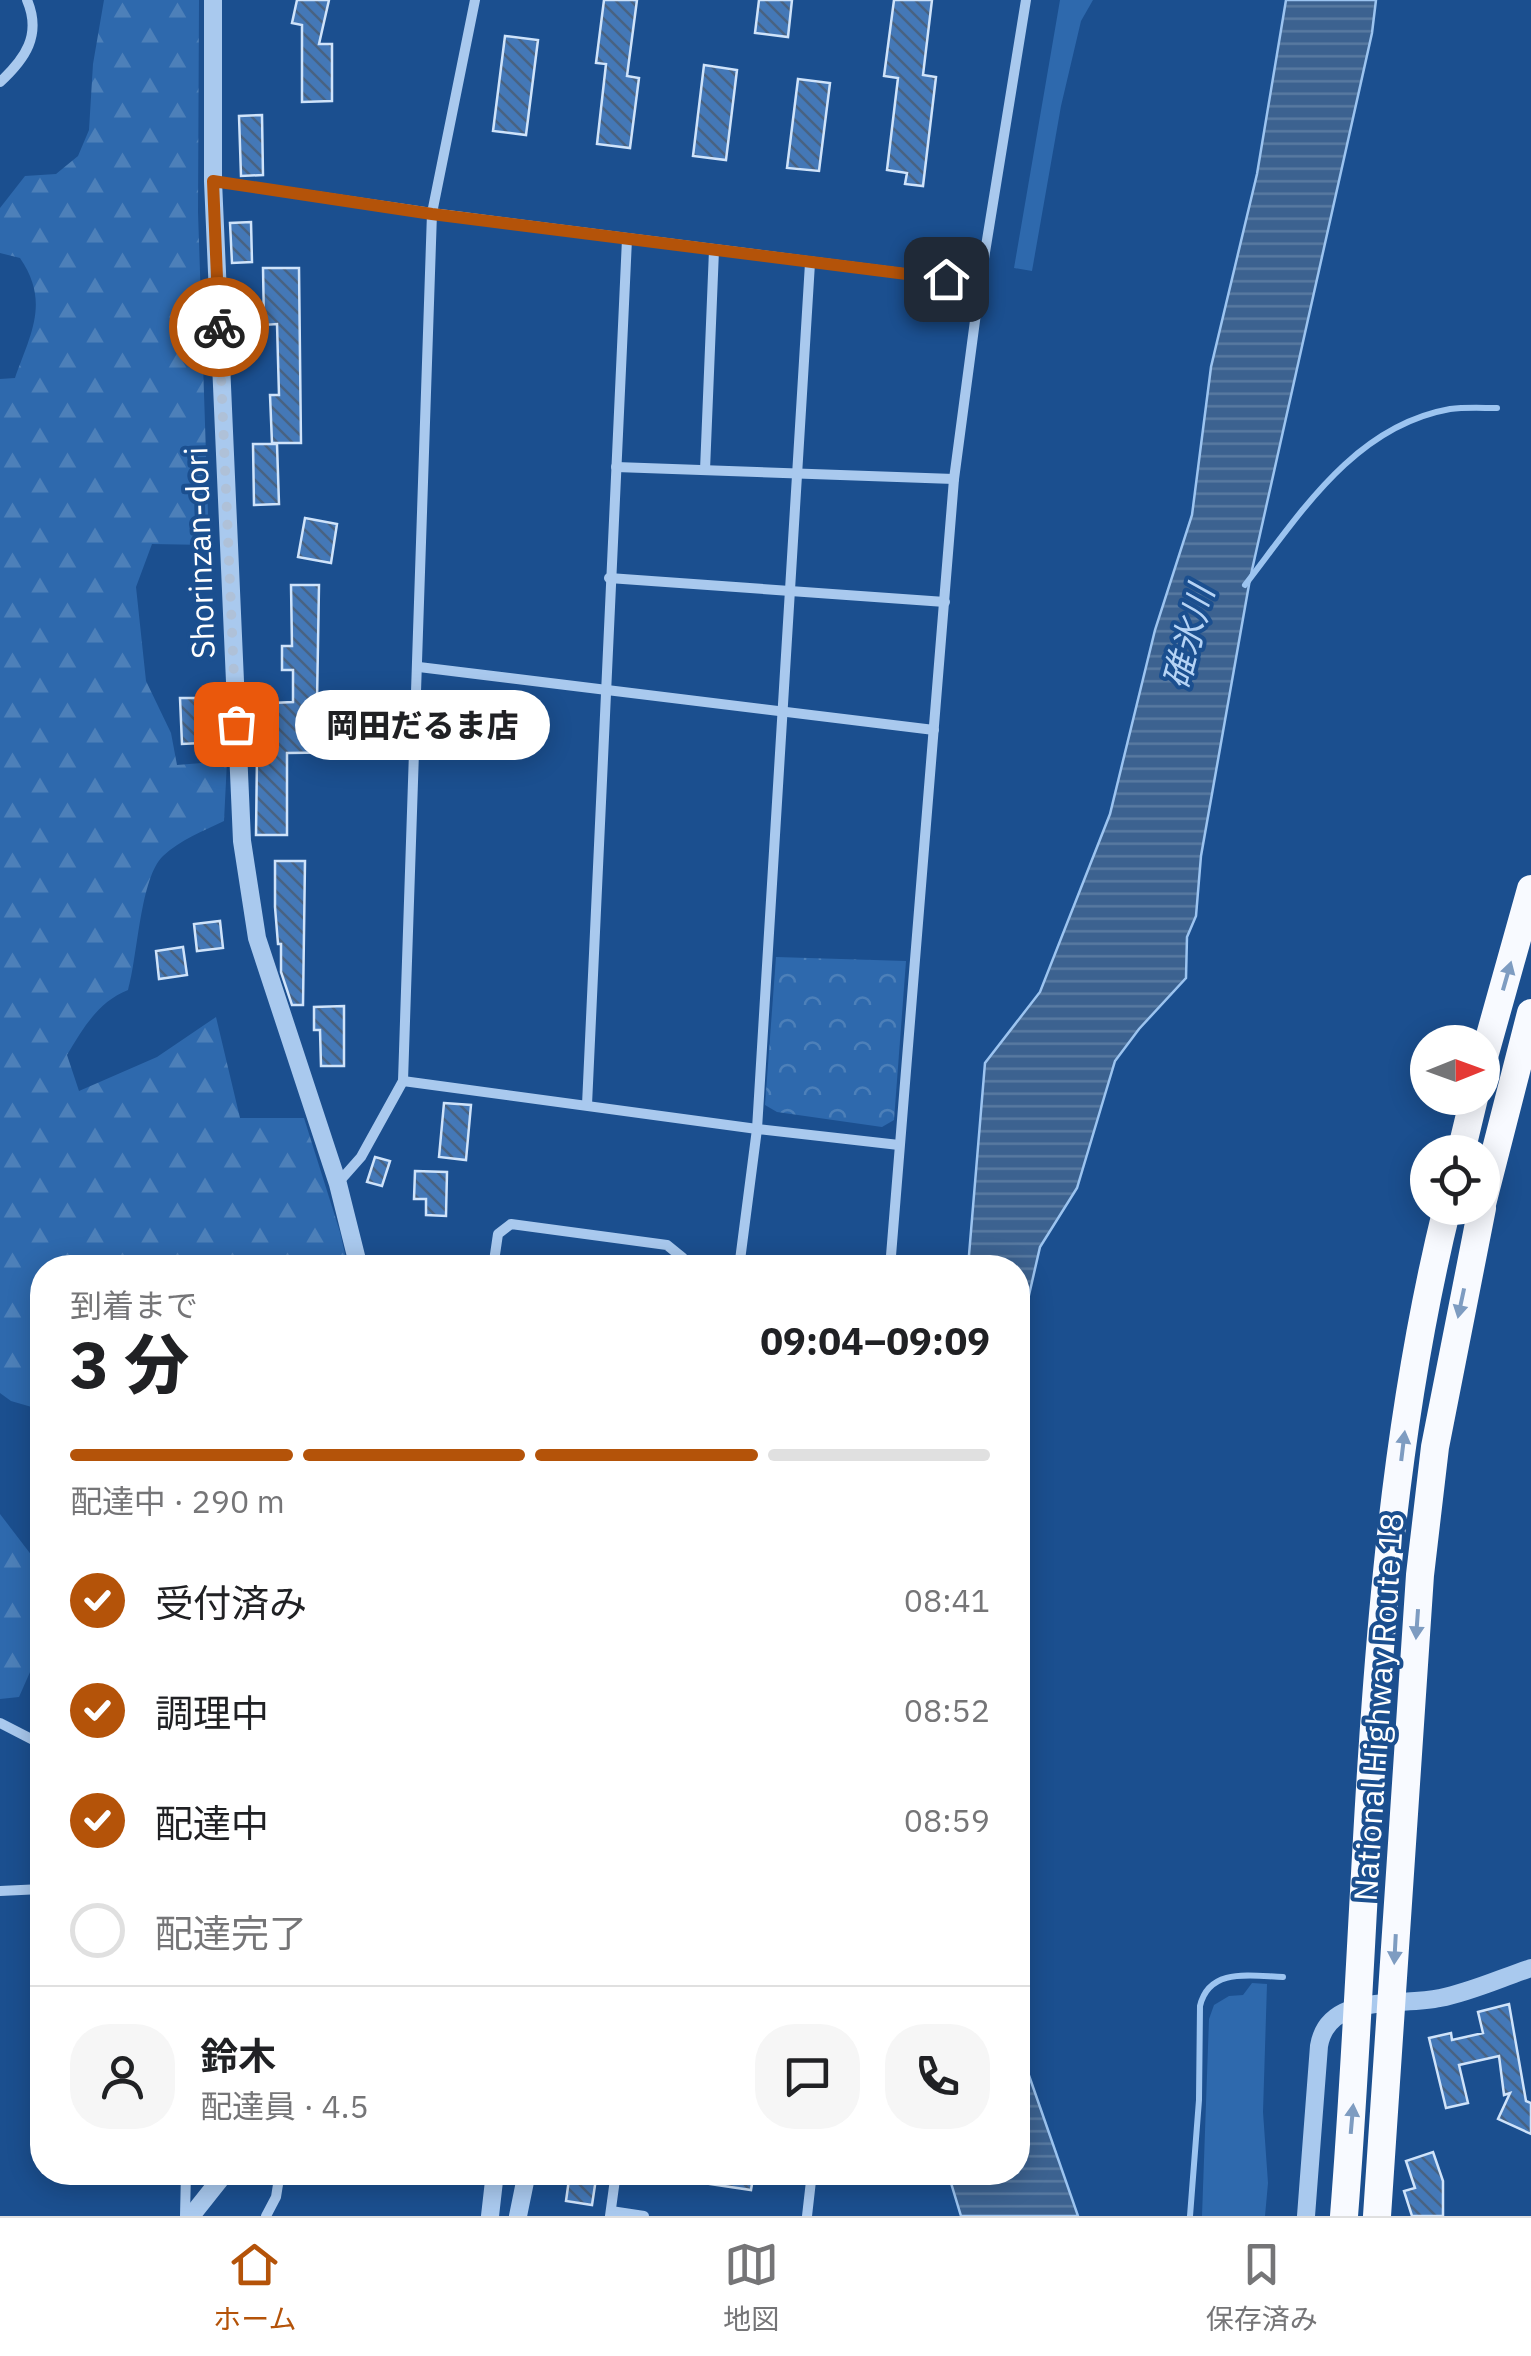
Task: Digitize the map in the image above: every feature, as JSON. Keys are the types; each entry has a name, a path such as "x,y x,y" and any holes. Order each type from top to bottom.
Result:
{"highway":[{"path":"1493,1025 1531,889"},
{"name":"National Highway Route 18","path":"1500,1135 1531,1013"},
{"name":"National Highway Route 18","path":"1344,2216 1385,1594 1410,1398 1444,1225"},
{"name":"National Highway Route 18","path":"1377,2216 1420,1575 1435,1447 1478,1225"}],"street":[{"path":"0,82 22,61 32,42 34,21 27,0"},
{"name":"Shorinzan-dori","path":"214,0 213,181 242,841 257,938 338,1184 356,1255"},
{"path":"338,1184 361,1157 403,1080 432,214 474,2 460,0"},
{"path":"891,1255 954,479 980,283 1026,0"},
{"path":"213,181 432,214 980,283"},
{"path":"586,1105 626,238"},
{"path":"704,470 714,250"},
{"path":"741,1255 757,1130 810,263"},
{"path":"616,467 954,479"},
{"path":"609,578 944,602"},
{"path":"419,667 934,730"},
{"path":"403,1080 757,1130 898,1145"},
{"path":"495,1255 498,1234 511,1224 667,1245 679,1255"},
{"path":"0,1723 30,1738"},
{"path":"0,1891 30,1890"},
{"path":"1306,2216 1322,2029 1337,2015 1358,2008 1440,1998 1531,1968"},
{"path":"187,2185 188,2216"},
{"path":"188,2216 215,2185"},
{"path":"266,2216 278,2185"},
{"path":"490,2216 494,2185"},
{"path":"518,2216 524,2185"},
{"path":"614,2185 610,2214 644,2216"},
{"path":"806,2216 810,2185"}],"green space":[{"path":"104,0 199,0 198,212 209,545 152,544 136,587 146,681 171,733 177,765 227,761 224,821 177,845 155,867 144,899 128,990 100,1009 67,1055 79,1091 157,1057 216,1017 240,1118 304,1118 345,1255 30,1255 30,1407 0,1393 0,379 15,378 32,332 36,303 29,274 20,258 0,253 0,208 25,176 56,174 78,156 89,130 93,64"},
{"path":"1060,0 1093,0 1081,21 1061,106 1032,271 1014,268"},
{"path":"776,957 906,961 894,1120 882,1127 777,1112 765,1105"},
{"path":"0,1514 30,1553 30,1672 19,1697 0,1699"},
{"path":"1252,1983 1267,1984 1265,2216 1202,2216 1209,2019 1214,2005 1229,1996 1243,1995"}],"water":[{"name":"碓氷川","path":"1286,0 1376,0 1372,33 1250,579 1201,856 1196,916 1187,937 1186,978 1115,1061 1077,1188 1040,1247 1030,1291 1030,1255 969,1255 985,1063 1040,992 1110,814 1155,630 1192,515 1211,367 1257,174"},
{"path":"1030,2078 1078,2216 961,2216 952,2185 1030,2185"}],"building":[{"path":"297,0 329,0 319,44 332,44 332,101 302,102 302,25 292,23"},
{"path":"604,0 637,0 627,76 639,78 630,148 597,144 606,64 596,63"},
{"path":"759,0 792,0 788,37 755,33"},
{"path":"894,0 932,0 923,75 936,77 923,186 905,184 907,173 887,170 898,78 884,76"},
{"path":"505,36 538,40 526,135 493,131"},
{"path":"704,65 737,70 726,160 693,156"},
{"path":"798,79 830,83 819,171 787,168"},
{"path":"262,115 263,175 241,176 239,116"},
{"path":"251,222 252,262 232,263 230,223"},
{"path":"263,268 299,268 301,443 272,443 270,395 279,395 277,324 264,325"},
{"path":"253,444 277,444 279,504 254,505"},
{"path":"305,518 337,524 331,563 298,557"},
{"path":"291,585 319,585 317,703 352,703 352,737 360,737 361,752 287,753 287,835 256,835 257,755 272,755 272,703 293,702 293,670 282,670 282,646 292,646"},
{"path":"180,698 198,698 201,743 182,744"},
{"path":"275,861 305,861 303,1005 292,1005 281,972"},
{"path":"220,921 223,948 197,951 194,924"},
{"path":"183,947 187,975 159,979 156,951"},
{"path":"344,1006 344,1066 321,1066 320,1030 314,1030 314,1007"},
{"path":"444,1103 471,1105 466,1160 439,1157"},
{"path":"375,1157 390,1161 382,1186 367,1182"},
{"path":"415,1171 447,1172 446,1216 426,1215 426,1199 414,1199"},
{"path":"1509,2004 1526,2101 1531,2103 1531,2134 1498,2119 1510,2093 1504,2095 1499,2056 1459,2065 1468,2103 1446,2108 1429,2038 1451,2033 1452,2040 1483,2033 1478,2012"},
{"path":"1433,2152 1443,2181 1443,2216 1412,2216 1404,2191 1415,2188 1406,2161"},
{"path":"568,2185 595,2185 592,2205 566,2201"},
{"path":"717,2185 752,2185 751,2190"}],"waterway":[{"path":"1245,585 1309,503 1357,453 1416,419 1450,409 1497,408"},
{"path":"1190,2216 1199,2100 1200,2006 1212,1985 1222,1979 1245,1975 1283,1977"}],"way so far":[{"path":"219,327 236,724"}],"place":[{"name":"岡田だるま店","path":"236,724"}],"route":[{"path":"219,327 213,181 432,214 946,279"}]}
